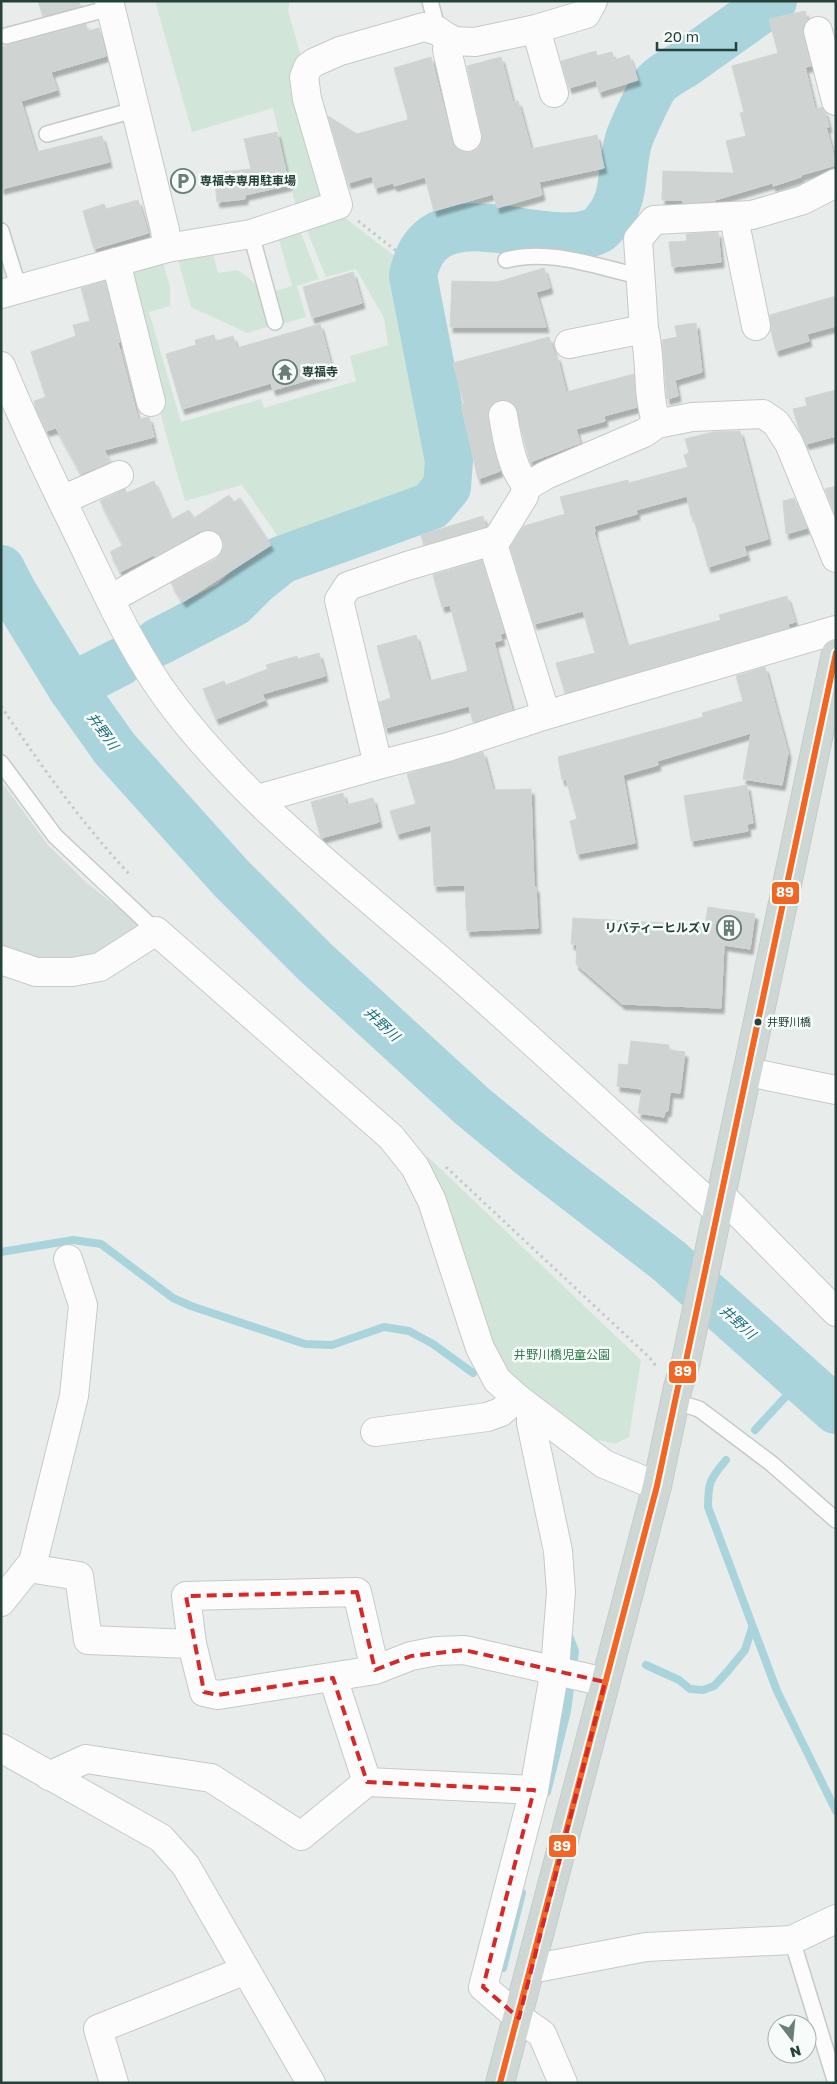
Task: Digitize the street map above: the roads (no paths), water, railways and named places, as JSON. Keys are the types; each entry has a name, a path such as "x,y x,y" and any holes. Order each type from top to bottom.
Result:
{"main road":[{"path":"500,2083 657,1486 678,1387 686,1361 836,653"}],"street":[{"path":"10,291 167,248 251,234 338,205 307,98 304,77 308,67 315,62 340,51 424,28 443,35 452,41 475,42 536,29 586,14 593,1"},
{"path":"110,4 134,110 165,230 167,248"},
{"path":"536,29 554,93"},
{"path":"818,31 836,101"},
{"path":"443,35 467,137"},
{"path":"657,424 652,404 648,343 644,329 638,239 654,220 752,215 803,200 836,183"},
{"path":"735,216 756,326"},
{"path":"116,262 151,402"},
{"path":"569,344 644,329"},
{"path":"1,366 34,444 110,599 150,674 172,705 203,742 306,846 471,986 836,1312"},
{"path":"503,414 513,459 521,478 528,486"},
{"path":"378,764 339,600 342,593 348,586 498,538 524,496 526,487 546,475 644,432 657,424 692,417 763,414 776,423 789,443 836,558"},
{"path":"62,500 119,475"},
{"path":"492,541 546,715"},
{"path":"110,599 208,544"},
{"path":"258,799 378,764 448,747 546,715 836,630"},
{"path":"1,960 36,972 72,972 100,968 156,930 391,1137 414,1167 432,1201 480,1348 497,1380 524,1404 604,1464 657,1486"},
{"path":"748,1072 836,1090"},
{"path":"1,1602 33,1562 74,1396 83,1305 68,1259"},
{"path":"375,1432 487,1417 524,1404"},
{"path":"524,1404 531,1424 558,1551 561,1592 555,1669 534,1790 483,1987 518,2018 542,2034 563,2083"},
{"path":"28,1568 79,1576 88,1640 192,1644"},
{"path":"375,1670 357,1592 186,1596 192,1644 204,1692 218,1695 333,1678 375,1670 411,1656 437,1651 464,1650 555,1669 605,1682"},
{"path":"333,1678 367,1782"},
{"path":"1,1748 161,1838 186,1866 311,2083"},
{"path":"49,1776 86,1759 211,1778 301,1836 367,1782 534,1790"},
{"path":"531,1969 646,1947 792,1940 836,1919"},
{"path":"114,2083 98,2029 246,1970"}],"lane":[{"path":"430,1 443,35"},
{"path":"6,36 110,4"},
{"path":"47,134 134,110"},
{"path":"1,231 10,291"},
{"path":"251,234 276,322"},
{"path":"506,260 517,257 547,255 639,276"},
{"path":"1,763 55,836 156,930"},
{"path":"676,1402 699,1409 772,1464 836,1520"},
{"path":"792,1940 835,2080"}],"waterway":[{"path":"158,642 233,603 255,581 281,560 431,506 447,487 449,461 413,276 424,248 442,233 466,228 493,228 550,236 576,236 598,230 605,224 618,200 629,139 655,85 773,1"},
{"name":"井野川","path":"1,569 14,594 71,687 115,749 231,878 315,962 472,1106 534,1157 669,1261 836,1410"},
{"path":"71,687 120,662"},
{"path":"1,1252 73,1240 101,1244 173,1298 191,1306 305,1344 332,1345 384,1327 409,1331 433,1344 473,1373"},
{"path":"755,1430 802,1379"},
{"path":"726,1460 716,1472 709,1486 708,1507 777,1691 836,1811"},
{"path":"646,1665 679,1680 690,1689 703,1690 714,1686 745,1650 752,1628"},
{"path":"547,1792 567,1711 575,1651 568,1633"},
{"path":"503,1968 522,1893"}],"place":[{"name":"専福寺専用駐車場","path":"183,181"},
{"name":"専福寺","path":"285,372"},
{"name":"リバティーヒルズⅤ","path":"729,928"},
{"name":"井野川橋","path":"758,1022"}],"park label":[{"name":"井野川橋児童公園","path":"562,1355"}]}
